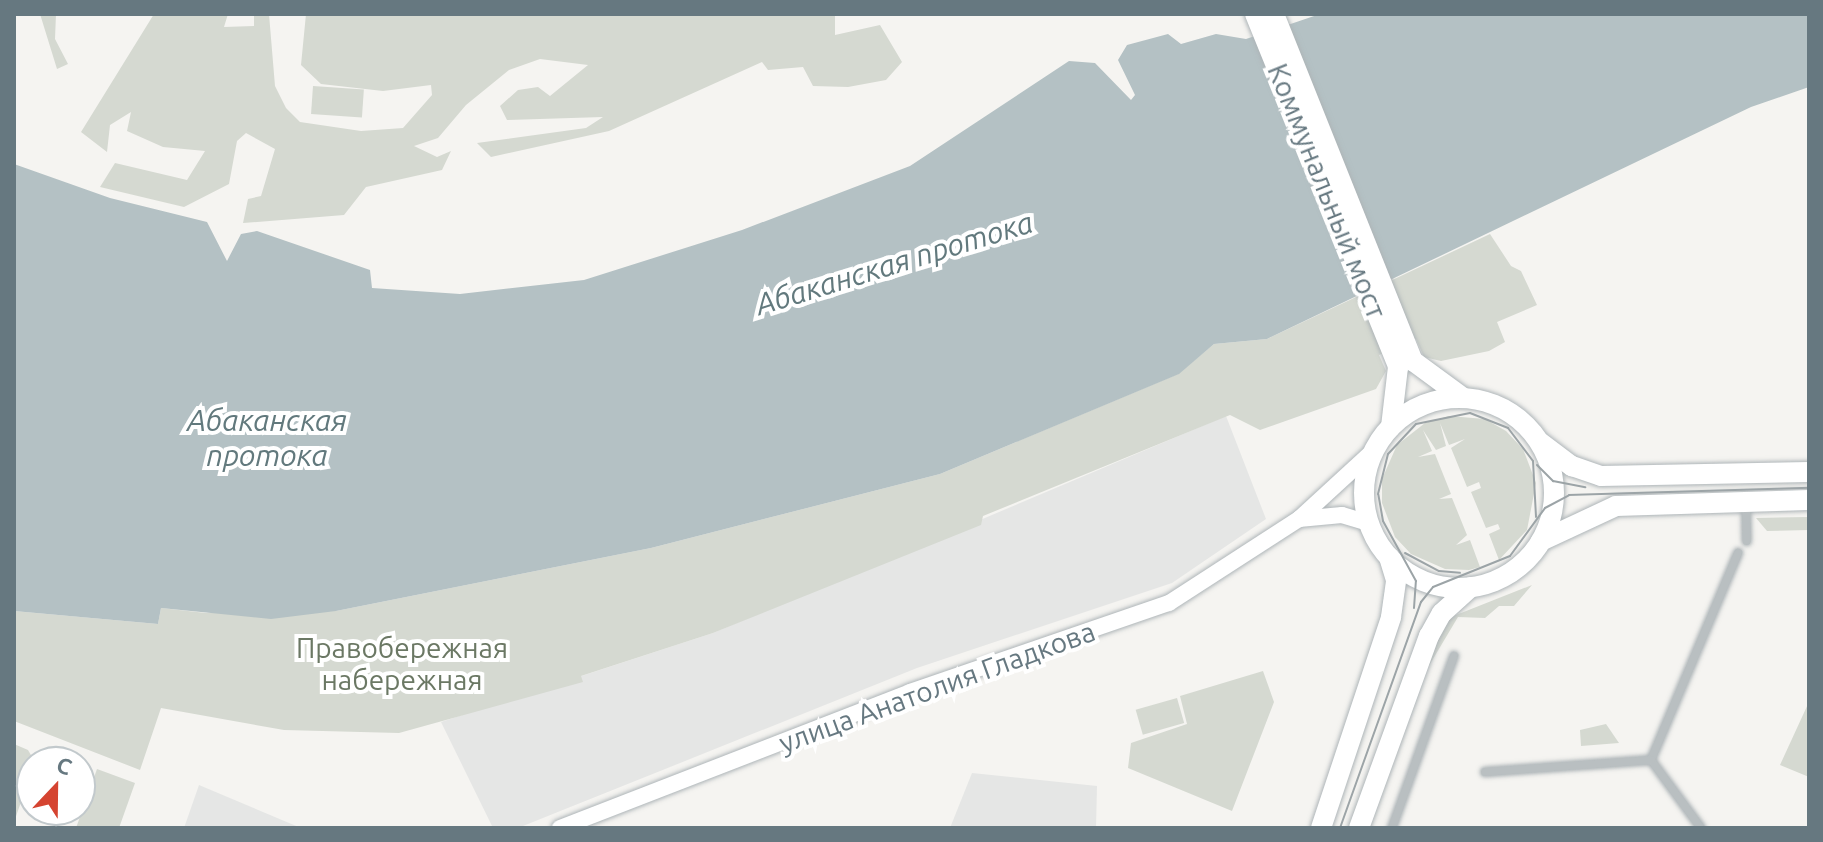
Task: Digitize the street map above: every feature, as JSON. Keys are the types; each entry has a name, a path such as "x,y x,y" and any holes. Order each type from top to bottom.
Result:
{"highway":[{"name":"Коммунальный мост","path":"1255,14 1406,364"},
{"name":"Коммунальный мост","path":"1274,14 1406,364"},
{"path":"1391,427 1406,364 1465,398 1505,410 1538,441 1572,466 1601,476 1809,472"},
{"path":"1321,828 1391,617 1396,580 1389,557 1369,523 1364,491 1374,450 1391,427 1417,408 1465,398"},
{"path":"1538,441 1554,490 1541,541"},
{"path":"1359,828 1429,636 1442,613 1471,587 1510,573 1541,541 1616,506 1809,500"},
{"path":"1389,557 1426,582 1471,587"}],"main road":[{"name":"улица Анатолия Гладкова","path":"560,828 931,684 1169,603 1299,519 1374,450"},
{"path":"1299,519 1342,515 1369,523"}],"street":[{"path":"1746,501 1747,541"},
{"path":"1651,760 1738,553"},
{"path":"1392,828 1454,656"},
{"path":"1485,772 1651,760"},
{"path":"1651,760 1701,828"}],"shaded area":[{"path":"1226,416 1266,519 1172,583 917,668 518,828 493,828 441,722 713,633"},
{"path":"972,773 1097,786 1096,828 950,828"},
{"path":"199,785 301,828 184,828"}],"green space":[{"path":"40,14 56,14 55,39 68,64 57,69"},
{"path":"154,14 228,14 224,27 254,26 254,14 269,14 275,86 286,108 300,122 361,131 403,128 432,95 431,85 383,91 321,84 301,65 306,14 835,14 835,35 880,25 902,62 886,80 848,87 813,86 803,67 768,70 762,62 609,131 491,157 477,143 586,128 603,117 507,120 500,106 518,90 538,87 550,96 588,65 540,59 509,70 466,105 438,138 414,146 437,157 451,151 442,170 366,187 344,215 243,223 248,199 261,196 275,149 246,133 237,141 229,184 184,207 100,187 115,163 187,180 205,151 163,147 127,131 131,112 110,125 107,152 81,132"},
{"path":"313,86 364,90 362,117 311,114"},
{"name":"Правобережная набережная","path":"1490,234 1511,266 1521,271 1537,305 1497,322 1505,342 1489,351 1441,361 1424,357 1416,339 1379,355 1386,371 1376,389 1260,430 1230,415 983,516 981,525 713,633 581,676 583,682 399,733 284,730 161,708 140,770 96,753 96,746 78,746 14,721 14,611 158,624 161,608 206,613 336,611 651,548 940,474 1178,374 1214,344 1267,339"},
{"path":"1449,416 1485,419 1506,431 1523,449 1536,483 1527,530 1499,560 1489,534 1500,529 1498,524 1486,528 1471,492 1481,488 1479,482 1467,487 1451,448 1465,439 1449,445 1440,423 1446,446 1436,450 1423,430 1432,451 1418,457 1435,454 1451,494 1439,499 1452,498 1467,535 1456,545 1470,540 1480,567 1469,570 1445,569 1411,554 1395,537 1382,503 1382,479 1397,445 1425,423"},
{"path":"1809,517 1809,530 1767,531 1756,518"},
{"path":"1532,585 1514,606 1499,606 1485,618 1458,617 1424,674 1446,619"},
{"path":"1263,671 1274,702 1232,811 1128,768 1131,743 1187,724 1180,696"},
{"path":"1177,698 1184,723 1143,735 1136,710"},
{"path":"1809,704 1809,777 1780,765"},
{"path":"1606,724 1619,743 1581,746 1580,730"},
{"path":"14,744 19,746 16,746 14,822"},
{"path":"97,769 135,783 119,828 76,828 96,826"}],"water":[{"name":"Абаканская протока","path":"1320,14 1809,14 1809,87 1751,107 1267,339 1214,344 1179,374 940,474 651,548 336,611 271,619 161,608 158,624 14,611 14,164 110,198 207,222 227,261 241,234 257,231 370,270 372,288 460,294 584,280 742,230 910,166 1069,61 1095,63 1131,100 1135,95 1118,60 1127,45 1168,34 1181,44 1216,34 1246,39"}],"tram line":[{"path":"1414,608 1416,581 1383,521 1378,494 1388,454 1416,424 1470,413 1508,428 1533,461 1536,517"},
{"path":"1537,465 1553,481 1585,487"},
{"path":"1340,828 1421,602 1433,587 1510,556 1545,508 1569,495 1809,488"},
{"path":"1405,553 1439,571 1460,573"}]}
